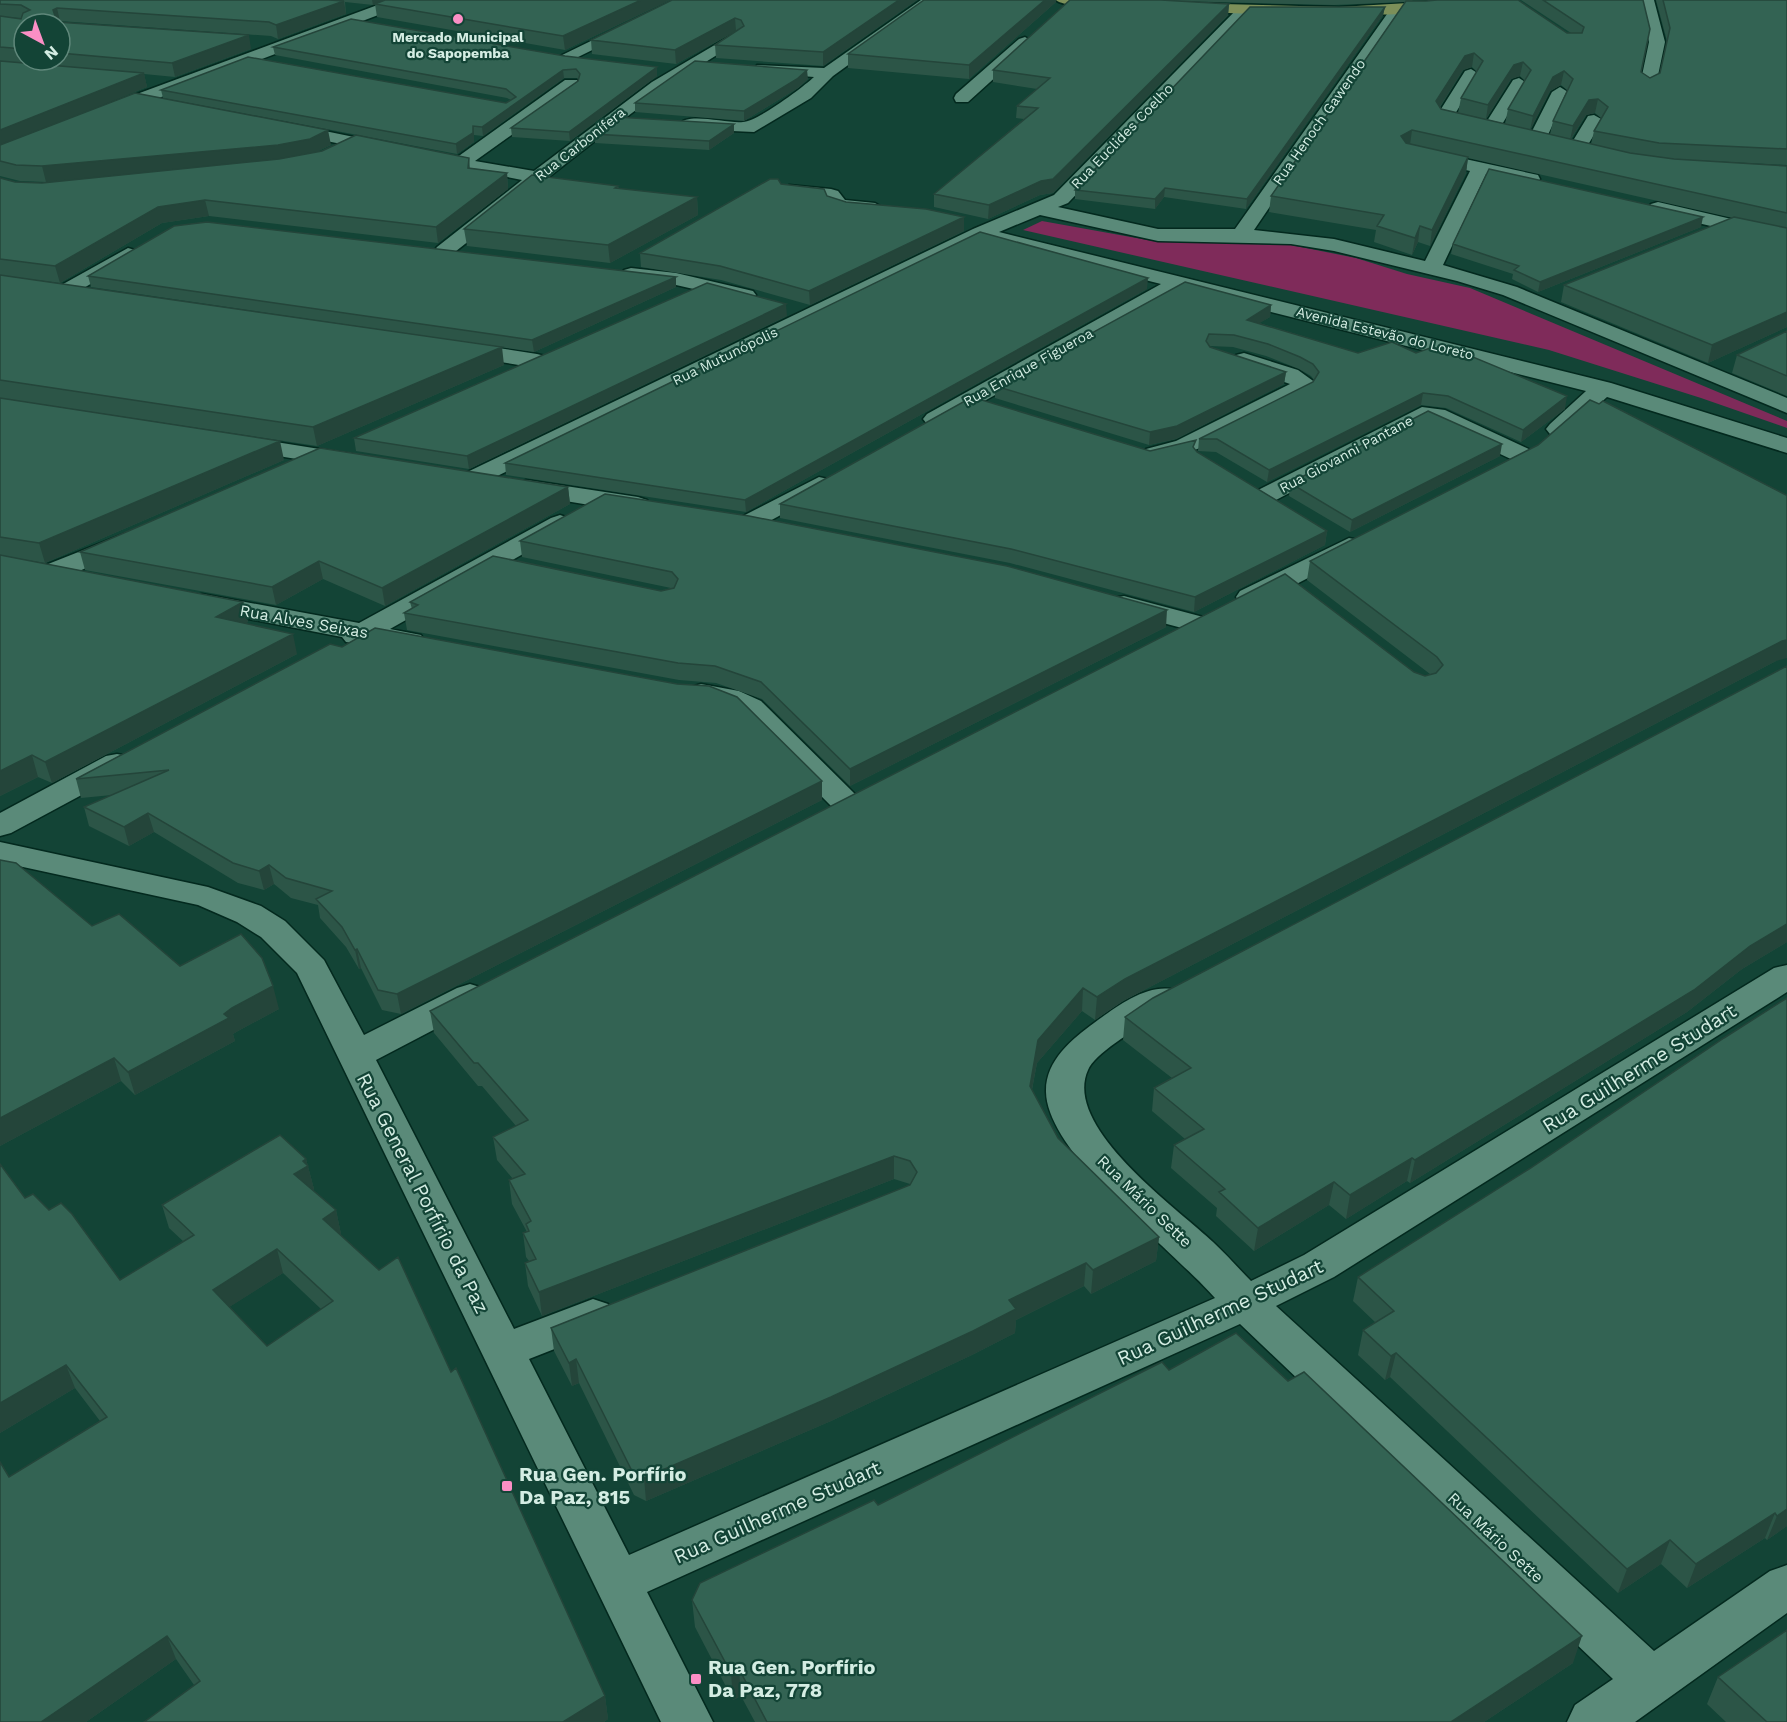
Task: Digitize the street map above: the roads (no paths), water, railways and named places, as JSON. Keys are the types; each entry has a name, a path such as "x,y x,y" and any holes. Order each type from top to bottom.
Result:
{"main road":[{"path":"1063,0 1128,4"},
{"path":"1163,6 1244,10 1397,10 1423,4 1496,0"}],"street":[{"path":"94,117 179,83 247,50 282,44 346,13 378,9 405,0"},
{"path":"566,57 687,0"},
{"path":"669,123 748,128 805,94 827,73 931,0"},
{"path":"1056,15 1071,0"},
{"path":"1647,0 1657,42 1648,85"},
{"name":"Rua Euclides Coelho","path":"979,228 1040,209 1061,199 1244,10"},
{"name":"Rua Henoch Gawendo","path":"1241,235 1397,10"},
{"path":"346,13 383,26"},
{"path":"962,98 1041,28"},
{"name":"Rua Carbonífera","path":"469,254 434,250 538,177 613,118 684,67 735,38"},
{"path":"247,50 280,64"},
{"path":"545,54 597,62"},
{"path":"650,68 724,65"},
{"path":"747,67 827,73"},
{"path":"1471,74 1445,117 1597,154"},
{"path":"143,80 179,83"},
{"path":"1492,127 1519,83"},
{"path":"459,164 572,84"},
{"path":"1537,139 1560,92"},
{"path":"136,100 167,106"},
{"path":"613,118 635,120"},
{"path":"1577,149 1594,120"},
{"path":"266,124 459,164 538,177"},
{"path":"326,155 356,142"},
{"path":"1410,152 1548,183"},
{"path":"1431,269 1480,168"},
{"path":"789,191 831,195 835,197 835,203 846,207 896,210"},
{"path":"1639,203 1787,238"},
{"path":"1040,209 1158,235 1192,237 1241,235 1292,238 1334,244 1488,283 1787,406"},
{"path":"1698,237 1730,224"},
{"name":"Avenida Estevão do Loreto","path":"979,228 1181,282 1603,388 1787,447"},
{"name":"Rua Mutunópolis","path":"601,500 459,478 811,314 979,228"},
{"path":"102,297 52,291 140,246"},
{"path":"644,254 612,272 704,285 761,299"},
{"name":"Rua Enrique Figueroa","path":"917,429 1181,282"},
{"path":"673,299 704,285"},
{"path":"1537,302 1559,294"},
{"path":"781,304 811,314"},
{"path":"440,346 548,356 494,380"},
{"path":"1131,451 1148,455 1185,446 1302,387 1305,383 1290,375 1218,352"},
{"path":"1707,374 1737,360"},
{"path":"1494,472 1524,456 1603,388"},
{"path":"969,400 1002,410"},
{"name":"Rua Giovanni Pantane","path":"1294,512 1257,489 1422,414 1437,415 1524,456"},
{"path":"281,474 363,437"},
{"path":"217,440 378,465"},
{"path":"783,529 738,521 833,476"},
{"path":"322,654 601,500 658,508"},
{"path":"1165,641 1360,540 1322,529"},
{"path":"48,574 145,533"},
{"path":"492,561 528,569"},
{"path":"19,569 95,583"},
{"path":"1284,579 1312,600"},
{"name":"Rua Alves Seixas","path":"177,597 434,645"},
{"path":"1098,597 1197,624"},
{"path":"679,691 716,694 750,706 858,798 816,820"},
{"path":"0,826 146,748"},
{"name":"Rua General Porfírio da Paz","path":"0,852 188,892 249,914 273,929 312,968 687,1722"},
{"name":"Rua Guilherme Studart","path":"618,1582 1245,1304 1319,1266 1787,976"},
{"name":"Rua Mário Sette","path":"1189,984 1137,1011 1099,1038 1069,1068 1064,1094 1079,1133 1111,1173 1201,1256 1245,1304 1651,1681"},
{"path":"354,1056 491,986"},
{"path":"502,1352 622,1304"},
{"path":"1593,1722 1787,1586"}],"place":[{"name":"Mercado Municipal do Sapopemba","path":"458,19"},
{"name":"Rua Gen. Porfírio Da Paz, 815","path":"507,1486"},
{"name":"Rua Gen. Porfírio Da Paz, 778","path":"696,1679"}]}
